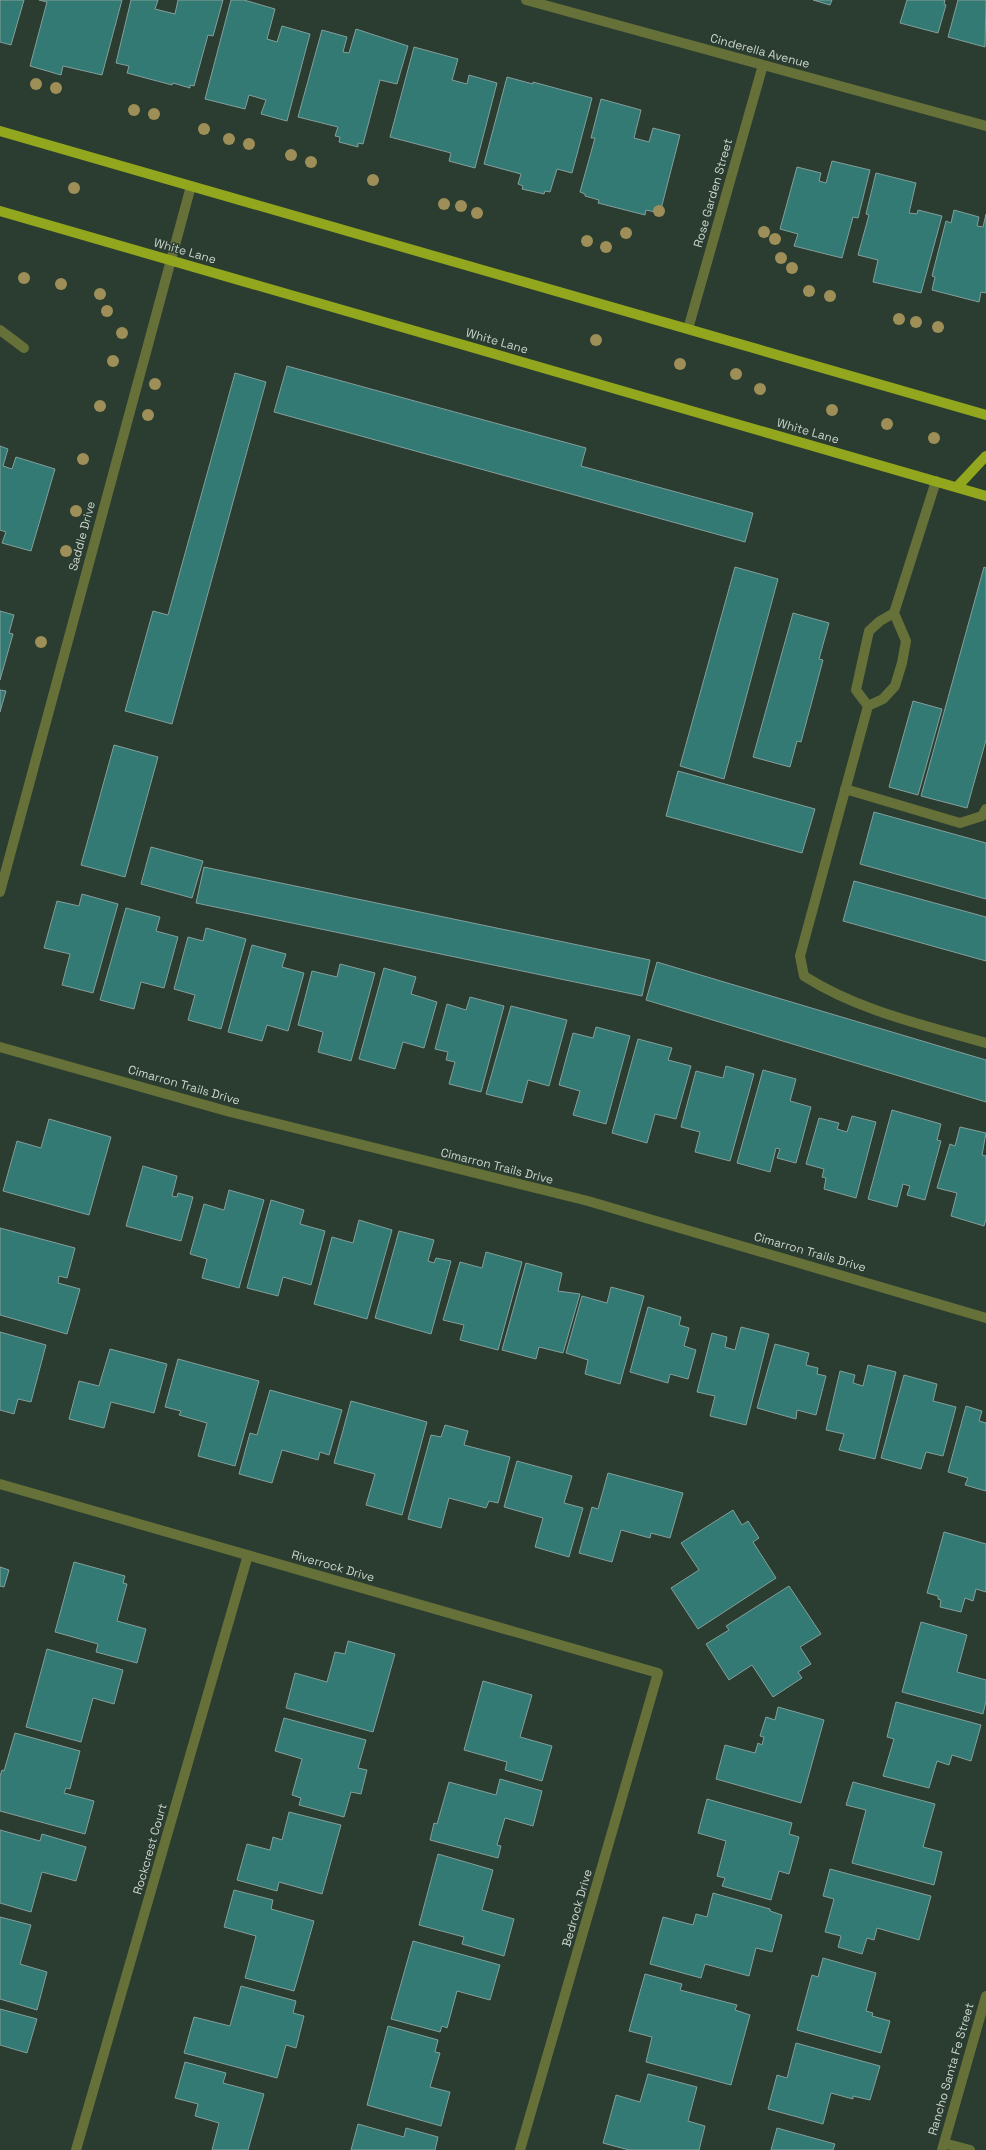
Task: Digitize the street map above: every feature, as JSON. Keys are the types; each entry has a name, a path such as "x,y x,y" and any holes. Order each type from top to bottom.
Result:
{"main road":[{"path":"0,131 986,415"},
{"name":"White Lane","path":"0,211 986,496"},
{"path":"957,487 986,456"}],"street":[{"name":"Cinderella Avenue","path":"526,0 986,126"},
{"name":"Rose Garden Street","path":"688,329 763,65"},
{"name":"Saddle Drive","path":"0,892 191,186"},
{"path":"0,330 24,348"},
{"path":"936,481 894,613 906,641 902,663 895,686 883,699 868,706 800,956 804,976 827,991 875,1011 986,1043"},
{"path":"868,706 856,690 869,631 880,621 894,613"},
{"path":"845,789 960,823 982,816 986,809"},
{"name":"Cimarron Trails Drive","path":"0,1047 230,1112 588,1201 986,1318"},
{"name":"Riverrock Drive","path":"0,1484 658,1674"},
{"name":"Rockcrest Court","path":"76,2150 248,1555"},
{"name":"Bedrock Drive","path":"520,2150 658,1674"},
{"name":"Rancho Santa Fe Street","path":"943,2146 986,1996"},
{"path":"943,2146 970,2150"}],"building":[{"path":"0,0 24,0 11,45 0,42"},
{"path":"39,0 122,0 102,75 63,66 61,75 30,66 47,2"},
{"path":"131,0 158,0 155,9 175,14 178,0 223,0 213,36 208,35 194,86 190,85 190,88 173,83 172,85 127,73 129,66 116,63"},
{"path":"231,0 244,0 275,9 267,39 277,42 282,26 310,34 287,121 261,114 266,100 249,95 245,109 205,99"},
{"path":"813,0 832,0 830,5"},
{"path":"907,0 945,0 944,4 946,5 938,33 900,23"},
{"path":"958,0 986,0 985,47 948,37"},
{"path":"356,29 408,46 397,84 380,80 363,144 358,143 358,147 339,142 340,137 335,136 338,127 298,117 322,30 347,37 343,52 349,53"},
{"path":"414,47 458,59 452,80 467,84 469,75 497,83 475,168 449,161 451,153 390,137"},
{"path":"507,77 533,84 533,82 592,98 572,173 557,169 550,192 545,191 544,194 522,189 523,186 518,184 521,174 484,164"},
{"path":"601,99 641,110 634,138 649,142 653,128 680,135 660,213 646,210 645,215 598,203 599,200 585,196 585,194 580,192 595,138 591,138"},
{"path":"832,161 870,170 858,218 853,217 842,258 794,246 798,234 780,229 797,167 821,173 819,181 826,183"},
{"path":"876,173 916,183 909,213 917,214 918,210 942,216 921,293 873,282 878,260 858,255 869,215 866,214"},
{"path":"954,210 979,217 977,226 983,227 986,214 986,293 981,292 979,302 932,290 935,277 932,276 946,221 951,223"},
{"path":"287,366 586,448 581,466 753,513 745,542 274,412"},
{"path":"235,373 266,382 172,724 125,711 153,611 168,615"},
{"path":"0,446 8,449 3,466 12,469 16,457 55,469 31,551 2,543 6,532 0,530"},
{"path":"735,567 778,579 724,779 680,766"},
{"path":"984,567 986,568 986,740 967,808 921,796"},
{"path":"0,611 14,615 9,633 13,634 0,680"},
{"path":"793,613 829,623 819,659 823,660 801,742 797,741 790,767 753,757"},
{"path":"0,690 6,691 0,712"},
{"path":"913,701 942,709 918,795 889,787"},
{"path":"114,745 158,757 125,877 81,865"},
{"path":"678,771 815,809 802,853 666,816"},
{"path":"874,812 986,843 986,899 860,864"},
{"path":"151,847 203,861 192,898 141,884"},
{"path":"204,867 650,960 642,996 196,903"},
{"path":"854,881 986,917 986,961 843,921"},
{"path":"82,894 118,904 93,993 62,985 70,954 44,948 57,901 79,906"},
{"path":"126,908 160,917 156,931 178,937 164,988 141,982 134,1009 100,1000"},
{"path":"206,928 246,939 221,1029 188,1020 195,995 174,989 188,937 203,941"},
{"path":"252,945 286,954 282,967 304,973 288,1031 267,1025 262,1041 228,1032"},
{"path":"657,962 986,1060 986,1102 646,1000"},
{"path":"340,964 375,973 351,1061 318,1052 323,1032 298,1025 312,971 337,977"},
{"path":"384,968 416,977 411,994 437,1002 424,1048 403,1042 395,1069 359,1059"},
{"path":"470,997 504,1006 481,1092 449,1084 455,1062 446,1060 448,1052 435,1049 447,1004 466,1010"},
{"path":"511,1006 567,1020 549,1086 528,1080 522,1103 486,1094"},
{"path":"596,1027 630,1036 606,1124 573,1115 580,1091 559,1085 573,1033 593,1038"},
{"path":"638,1039 672,1048 668,1060 691,1066 676,1119 655,1114 647,1143 612,1133"},
{"path":"726,1066 754,1074 730,1161 695,1152 700,1132 681,1127 696,1071 723,1078"},
{"path":"763,1070 796,1079 790,1101 811,1107 796,1163 777,1158 780,1149 776,1148 770,1172 737,1163"},
{"path":"892,1110 941,1124 937,1140 941,1141 925,1200 907,1195 910,1186 903,1184 897,1207 868,1199"},
{"path":"852,1116 876,1122 856,1198 824,1189 826,1178 822,1177 824,1169 806,1164 819,1118 839,1123 837,1129 847,1132"},
{"path":"49,1119 111,1137 89,1215 3,1191 17,1141 41,1148"},
{"path":"960,1127 986,1133 982,1155 986,1156 986,1219 984,1226 951,1216 957,1193 937,1188 950,1144 955,1146"},
{"path":"143,1166 177,1176 172,1196 177,1197 178,1193 193,1197 181,1241 126,1226"},
{"path":"229,1190 264,1200 239,1288 202,1278 207,1259 190,1254 204,1204 224,1210"},
{"path":"271,1200 304,1210 300,1224 325,1231 311,1285 283,1277 278,1296 247,1288"},
{"path":"359,1220 392,1230 367,1319 314,1304 332,1237 353,1243"},
{"path":"0,1228 75,1248 67,1278 59,1276 58,1283 80,1289 67,1334 0,1315"},
{"path":"399,1231 434,1240 428,1261 434,1263 436,1258 451,1261 431,1334 375,1318"},
{"path":"486,1252 522,1262 498,1350 460,1340 464,1325 443,1320 460,1262 482,1268"},
{"path":"526,1263 562,1273 558,1291 580,1294 563,1353 539,1347 536,1359 502,1350"},
{"path":"611,1287 644,1296 620,1384 585,1374 588,1360 566,1353 582,1296 607,1303"},
{"path":"648,1307 681,1317 679,1325 689,1328 684,1346 696,1350 688,1379 670,1374 668,1383 630,1372"},
{"path":"741,1327 769,1334 746,1425 710,1416 715,1396 697,1392 712,1333 727,1337 725,1347 735,1350"},
{"path":"0,1332 46,1345 31,1402 18,1399 14,1414 0,1410"},
{"path":"775,1344 809,1353 806,1365 818,1368 817,1374 826,1376 816,1415 797,1410 796,1419 757,1408"},
{"path":"110,1349 167,1364 154,1413 111,1402 104,1428 69,1419 79,1381 99,1386"},
{"path":"178,1359 259,1381 235,1466 198,1456 207,1423 179,1415 181,1411 165,1407"},
{"path":"868,1365 896,1372 875,1459 839,1450 844,1434 826,1430 840,1371 855,1375 853,1383 863,1386"},
{"path":"904,1375 937,1384 933,1401 956,1407 943,1456 926,1452 921,1469 881,1458"},
{"path":"270,1390 342,1410 329,1455 320,1452 318,1460 282,1450 272,1483 239,1474 250,1433 257,1435"},
{"path":"351,1401 427,1422 402,1515 366,1505 375,1474 334,1463"},
{"path":"966,1406 982,1411 979,1421 986,1423 986,1491 965,1485 968,1478 948,1472"},
{"path":"445,1425 468,1431 464,1445 510,1457 498,1503 489,1501 486,1508 449,1498 441,1528 408,1519 431,1435 441,1437"},
{"path":"517,1461 572,1476 564,1503 583,1508 569,1557 535,1547 543,1518 504,1507"},
{"path":"608,1473 683,1493 670,1538 651,1533 650,1538 621,1530 612,1562 579,1553 592,1507 598,1509"},
{"path":"733,1510 742,1525 748,1521 759,1538 753,1542 776,1578 698,1629 671,1588 699,1570 681,1543"},
{"path":"944,1532 986,1544 986,1592 976,1589 973,1601 965,1598 961,1612 940,1607 941,1600 938,1599 938,1596 927,1593"},
{"path":"74,1562 125,1576 123,1583 127,1584 117,1621 146,1629 137,1663 96,1652 98,1644 55,1632"},
{"path":"0,1567 9,1570 4,1587 0,1586"},
{"path":"789,1586 821,1634 800,1647 811,1664 798,1672 802,1678 773,1697 752,1665 729,1680 706,1644 729,1630 726,1626"},
{"path":"921,1622 967,1635 957,1672 986,1680 986,1701 983,1714 902,1692"},
{"path":"348,1641 395,1654 373,1732 286,1708 295,1673 327,1682 335,1652 345,1654"},
{"path":"47,1649 123,1670 114,1704 93,1698 81,1742 26,1727"},
{"path":"483,1681 532,1695 520,1737 552,1746 542,1781 505,1770 507,1762 464,1750"},
{"path":"896,1702 981,1725 971,1761 952,1755 949,1765 937,1761 929,1788 883,1776 894,1739 887,1737"},
{"path":"778,1707 824,1720 801,1803 716,1779 725,1745 755,1753 758,1743 762,1745 764,1737 760,1736 766,1717 775,1720"},
{"path":"284,1718 366,1740 358,1768 367,1770 361,1794 351,1792 344,1817 299,1805 301,1798 292,1795 302,1759 275,1751"},
{"path":"15,1733 80,1751 70,1789 66,1788 64,1793 94,1801 85,1834 0,1811 0,1776 2,1770 4,1771"},
{"path":"500,1779 542,1791 533,1826 505,1818 497,1845 501,1846 498,1858 430,1840 434,1823 437,1824 449,1782 496,1795"},
{"path":"853,1782 935,1804 923,1847 942,1852 934,1885 852,1863 866,1810 846,1805"},
{"path":"707,1799 792,1823 789,1834 799,1837 789,1874 779,1871 771,1900 722,1886 725,1878 717,1876 726,1841 698,1833"},
{"path":"289,1812 341,1825 322,1894 279,1882 277,1891 237,1880 247,1844 270,1850 273,1837 282,1840"},
{"path":"0,1830 40,1841 42,1834 86,1847 76,1881 42,1872 31,1912 0,1903"},
{"path":"438,1854 493,1870 482,1910 514,1919 504,1956 462,1944 464,1937 419,1925"},
{"path":"830,1869 931,1896 919,1940 877,1928 874,1940 867,1938 862,1954 838,1947 841,1936 825,1932 834,1899 823,1896"},
{"path":"234,1890 273,1900 271,1909 314,1921 294,1991 245,1978 256,1936 224,1927"},
{"path":"713,1893 770,1909 770,1911 782,1915 772,1952 756,1948 749,1976 705,1964 701,1978 650,1964 663,1917 693,1925 696,1914 707,1917"},
{"path":"0,1917 31,1925 20,1964 47,1972 37,2010 0,1999"},
{"path":"413,1941 500,1965 490,2000 457,1991 447,2028 442,2026 440,2032 391,2019"},
{"path":"823,1958 876,1973 866,2011 873,2013 872,2016 890,2021 881,2053 797,2030 812,1975 818,1977"},
{"path":"645,1974 682,1984 680,1990 737,2005 735,2010 750,2015 731,2085 646,2062 652,2037 629,2031"},
{"path":"241,1986 296,2001 293,2013 304,2016 296,2048 286,2045 277,2078 184,2053 194,2017 230,2026"},
{"path":"0,2009 37,2019 27,2053 0,2045"},
{"path":"388,2026 438,2040 435,2052 440,2053 430,2087 450,2092 441,2126 367,2105"},
{"path":"796,2043 880,2066 870,2100 853,2096 853,2099 831,2093 823,2124 768,2109 777,2075 787,2078"},
{"path":"185,2062 226,2073 223,2083 264,2094 248,2150 212,2150 219,2123 195,2116 198,2104 175,2098"},
{"path":"648,2074 697,2087 688,2121 705,2126 699,2150 629,2150 603,2143 616,2095 640,2102"},
{"path":"358,2124 404,2137 406,2128 438,2137 435,2150 351,2150"},
{"path":"777,2128 835,2144 833,2150 771,2150"}]}
